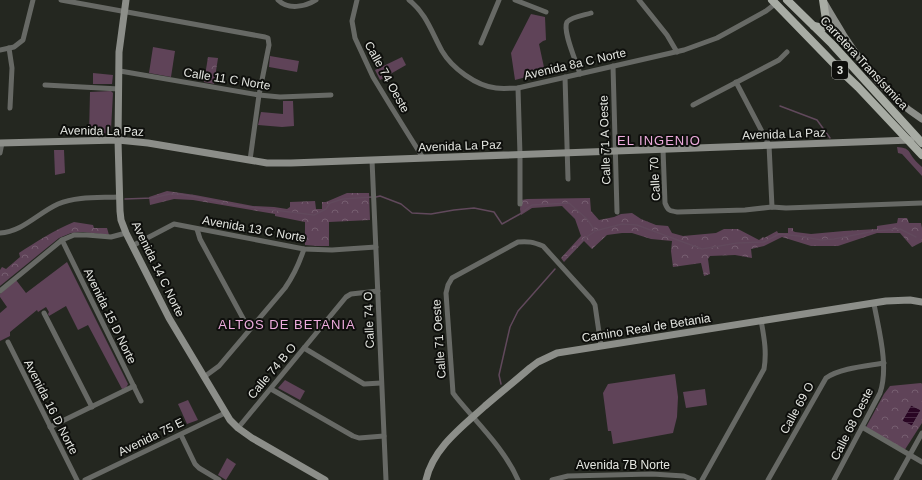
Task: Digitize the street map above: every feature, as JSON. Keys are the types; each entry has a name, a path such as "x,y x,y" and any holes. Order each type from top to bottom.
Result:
{"main road":[{"name":"Carretera Transístmica","path":"787,0 832,44 921,140"},
{"path":"814,26 823,28 826,26 823,0"},
{"name":"Carretera Transístmica","path":"773,2 858,87 922,155"}],"street":[{"path":"0,50 14,46 22,40 33,0"},
{"path":"61,0 268,38 269,45 259,95 250,160"},
{"name":"Avenida 14 C Norte","path":"126,0 120,52 118,140 120,211 121,220 126,233 169,318 230,420 252,438 325,480"},
{"path":"278,0 281,3 290,6 307,4 316,0"},
{"name":"Calle 74 Oeste","path":"357,0 352,21 355,38 373,77 423,158"},
{"name":"Avenida 8a C Norte","path":"408,0 419,9 434,33 442,51 455,67 464,74 485,85 495,88 518,88 684,50 717,38 766,11 773,2"},
{"path":"482,43 499,0"},
{"path":"515,0 546,12"},
{"path":"638,0 667,35 677,52"},
{"path":"823,0 854,52 872,75 896,100 922,119"},
{"path":"580,74 566,29 568,22 572,18 591,13"},
{"path":"9,48 12,68 10,108"},
{"path":"693,105 779,60 787,52"},
{"name":"Calle 71 A Oeste","path":"613,66 617,212"},
{"name":"Calle 11 C Norte","path":"120,71 259,95 280,97 331,95"},
{"path":"565,77 568,179"},
{"path":"736,82 769,145 772,207 786,208 922,203"},
{"path":"44,85 119,89"},
{"path":"518,88 520,204"},
{"name":"Avenida La Paz","path":"1,143 118,140 148,143 267,163 921,140"},
{"path":"0,153 1,143"},
{"name":"Calle 70","path":"663,149 665,203 667,208 671,211 745,210 772,207"},
{"name":"Calle 74 O","path":"372,160 386,480"},
{"path":"0,233 6,233 16,229 56,205 66,201 119,196"},
{"name":"Avenida 13 C Norte","path":"132,246 174,224 304,249 332,250 376,247"},
{"path":"197,229 200,239 245,322 251,328"},
{"path":"0,291 62,240 74,235 111,237 126,233"},
{"name":"Avenida 15 D Norte","path":"62,240 141,401"},
{"name":"Calle 71 Oeste","path":"518,480 506,457 453,393 446,294 448,285 452,278 518,242 528,241 543,246 595,305 601,346"},
{"path":"204,377 219,366 285,288 299,265 304,249"},
{"name":"Calle 74 B O","path":"238,428 346,297 351,294 378,291"},
{"name":"Camino Real de Betania","path":"426,480 432,462 446,442 472,417 538,362 557,353 761,320 898,300 922,302"},
{"name":"Calle 68 Oeste","path":"834,480 882,389 884,379 884,363 874,304"},
{"path":"44,313 92,407"},
{"path":"702,480 764,369 766,358 761,320"},
{"name":"Avenida 16 D Norte","path":"8,342 77,480"},
{"path":"304,348 364,384 381,383"},
{"name":"Calle 69 O","path":"768,480 826,378 834,373 884,363"},
{"path":"50,427 134,386"},
{"path":"271,389 353,436 359,438 384,436"},
{"name":"Avenida 75 E","path":"85,480 226,413"},
{"path":"862,428 922,462"},
{"path":"896,480 922,433"},
{"path":"180,434 195,464 219,480"},
{"name":"Avenida 7B Norte","path":"552,480 568,476 652,474 684,476 694,480"}],"green space":[{"path":"531,14 545,17 546,40 539,44 545,72 515,80 511,53"},
{"path":"153,47 175,51 171,77 149,73"},
{"path":"270,56 299,61 297,72 269,67"},
{"path":"208,57 218,58 214,84 204,82"},
{"path":"402,57 406,65 380,80 375,70"},
{"path":"93,73 113,75 112,84 93,84"},
{"path":"111,91 113,93 111,130 104,134 89,135 90,92"},
{"path":"283,101 293,101 294,126 282,127 258,125 261,112 283,114"},
{"path":"897,147 908,150 922,167 922,176 902,154 898,153"},
{"path":"54,150 64,150 65,173 55,175"},
{"path":"167,191 253,206 287,209 290,207 290,202 315,201 316,209 322,209 322,202 326,202 347,193 369,193 370,220 329,222 329,246 305,245 305,222 275,216 275,214 193,200 174,199 150,205 149,197"},
{"path":"590,198 591,211 599,220 621,214 632,213 641,219 656,225 668,226 672,233 683,236 716,233 724,229 738,229 759,240 777,231 778,233 788,233 788,228 793,228 793,231 795,232 811,234 877,229 877,226 897,223 898,218 907,218 909,223 921,223 922,242 912,247 900,233 877,233 838,246 811,246 782,237 764,246 751,249 752,258 735,255 710,256 708,259 710,274 704,276 701,263 673,267 671,251 672,241 651,239 632,233 607,235 592,249 584,241 564,262 561,258 581,236 575,219 562,206 532,208 521,215 521,200"},
{"path":"74,222 93,225 94,228 107,228 109,235 83,232 71,233 59,238 0,286 0,270 2,267 6,269 20,257 19,253 52,232"},
{"path":"67,262 128,384 126,388 122,389 88,325 78,330 66,306 49,316 49,312 46,307 38,312 37,310 10,332 10,336 0,341 0,313 7,307 0,297 0,294 16,280 26,293"},
{"path":"675,374 678,397 677,417 673,433 613,444 611,431 608,431 603,393 608,384"},
{"path":"285,380 305,391 300,400 278,388"},
{"path":"921,383 922,423 904,451 865,429 890,386"},
{"path":"705,389 707,405 686,408 683,392"},
{"path":"188,400 198,420 187,424 178,404"},
{"path":"227,458 236,464 226,480 218,475"}],"shaded area":[{"path":"911,405 921,410 912,426 902,421"}],"waterway":[{"path":"780,106 817,120 830,138"},
{"path":"125,199 152,198 170,194 180,194 234,205 314,215 326,209 330,203 343,199 372,197"},
{"path":"376,197 380,196 401,204 412,213 431,214 474,208 494,212 502,224 532,205 569,203 587,219 595,231 622,224 637,225 702,249 737,243 764,242 779,234 821,240 875,231 900,229 916,237"},
{"path":"565,259 585,238 594,232"},
{"path":"501,384 499,375 510,327 518,311 555,269"}],"district":[{"name":"EL INGENIO","path":"659,140"},
{"name":"ALTOS DE BETANIA","path":"287,324"}]}
